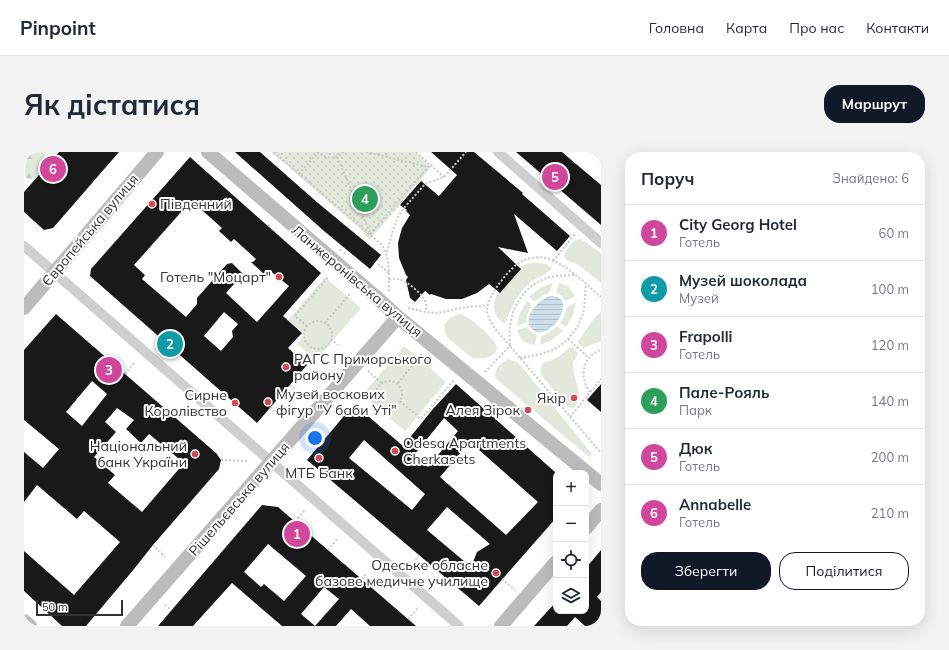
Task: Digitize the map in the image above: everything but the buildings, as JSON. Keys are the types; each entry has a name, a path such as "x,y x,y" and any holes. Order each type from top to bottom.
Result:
{"street":[{"name":"Європейська вулиця","path":"24,308 157,152"},
{"name":"Ланжеронівська вулиця","path":"208,152 375,296 402,312 463,370 601,484"},
{"path":"498,152 601,243"},
{"path":"24,246 459,626"},
{"name":"Рішельєвська вулиця","path":"127,626 402,312"},
{"path":"589,524 601,510"},
{"path":"501,626 553,565"},
{"path":"24,621 30,626"}],"path":[{"path":"274,152 382,245 389,260 389,294"},
{"path":"300,174 318,152 327,158 338,157 344,152"},
{"path":"366,152 428,167"},
{"path":"416,152 444,177"},
{"path":"386,252 398,217 404,208 425,184 444,177 466,152"},
{"path":"338,157 370,234"},
{"path":"370,234 430,164"},
{"path":"553,261 579,230"},
{"path":"601,297 586,284 553,261 547,258 530,258 517,264 495,289 489,299 488,305 491,322 601,453"},
{"path":"378,264 389,273"},
{"path":"484,372 510,346 510,324 512,316 516,306 525,293 546,278 574,275"},
{"path":"307,326 295,316 329,276"},
{"path":"389,280 398,278 404,280 419,293 426,302 427,306 425,312"},
{"path":"520,358 547,353 557,348 568,338 576,329 583,313 586,284"},
{"path":"325,324 350,294"},
{"path":"402,312 444,312 466,306 488,305"},
{"path":"315,321 325,324 331,330 330,343 323,348 312,348 304,339 303,334 307,326 315,321"},
{"path":"568,338 589,358"},
{"path":"331,339 338,345"},
{"path":"590,392 585,384 583,375 585,364 597,351 601,350"},
{"path":"398,383 422,354"},
{"path":"125,374 134,363"},
{"path":"400,401 421,419 463,370"},
{"path":"368,371 381,383"},
{"path":"570,416 601,379"},
{"path":"388,380 398,383 402,390 402,398 397,404 390,407 379,402 376,394 381,383 388,380"},
{"path":"290,385 297,391"},
{"path":"270,407 278,414"},
{"path":"221,460 248,461"},
{"path":"295,522 305,510"},
{"path":"328,550 338,538"},
{"path":"152,546 166,557"},
{"path":"411,566 419,555"},
{"path":"362,579 366,574"},
{"path":"502,579 515,590"},
{"path":"165,604 171,610"},
{"path":"408,619 419,607"}],"green space":[{"path":"30,152 46,152 40,164 43,173 35,179 26,178 25,175 26,162"},
{"path":"271,152 415,152 431,167 370,240 365,236 364,232"},
{"path":"581,239 601,253 601,283 579,265 566,260 564,254 573,241"},
{"path":"535,263 546,264 552,268 523,289 516,299 504,323 497,317 494,310 494,303 497,295 511,274 521,266"},
{"path":"325,277 361,308 316,360 297,344 305,334 288,320"},
{"path":"553,283 549,293 543,295 535,302 529,297 540,288"},
{"path":"559,283 569,287 575,296 566,301 561,295 556,293"},
{"path":"527,301 532,305 527,315 526,323 517,326 520,313"},
{"path":"576,302 573,315 566,327 560,323 564,317 567,307"},
{"path":"601,312 601,341 583,348 578,341 595,317"},
{"path":"460,314 468,318 490,336 497,348 496,352 485,358 472,358 447,337 444,325 451,317"},
{"path":"557,326 563,331 552,340 540,345 541,336 549,333"},
{"path":"527,327 531,332 537,335 535,345 524,341 518,333 517,330"},
{"path":"404,346 446,382 405,431 362,395"},
{"path":"572,346 578,353 573,364 573,370 579,396 575,407 571,408 567,406 542,376 541,368 544,363 560,356"},
{"path":"508,359 517,362 522,367 592,454 589,457 495,378 498,367 502,362"}],"shaded area":[{"path":"550,296 558,297 562,301 562,313 553,326 547,330 536,332 529,325 530,315 541,301"}],"place":[{"name":"Annabelle","path":"53,169"},
{"name":"Дюк","path":"555,177"},
{"name":"Пале-Рояль","path":"365,199"},
{"name":"Південний","path":"152,204"},
{"name":"Готель \"Моцарт\"","path":"279,277"},
{"name":"Музей шоколада","path":"170,344"},
{"name":"РАГС Приморського району","path":"286,367"},
{"name":"Frapolli","path":"109,370"},
{"name":"Якір","path":"574,398"},
{"name":"Музей воскових фігур \"У баби Уті\"","path":"268,402"},
{"name":"Сирне Королiвство","path":"235,403"},
{"name":"Алея Зірок","path":"528,410"},
{"name":"Odesa Apartments Cherkasets","path":"395,451"},
{"name":"Національний банк України","path":"195,454"},
{"name":"МТБ Банк","path":"319,458"},
{"name":"City Georg Hotel","path":"297,534"},
{"name":"Одеське обласне базове медичне училище","path":"496,573"}]}
